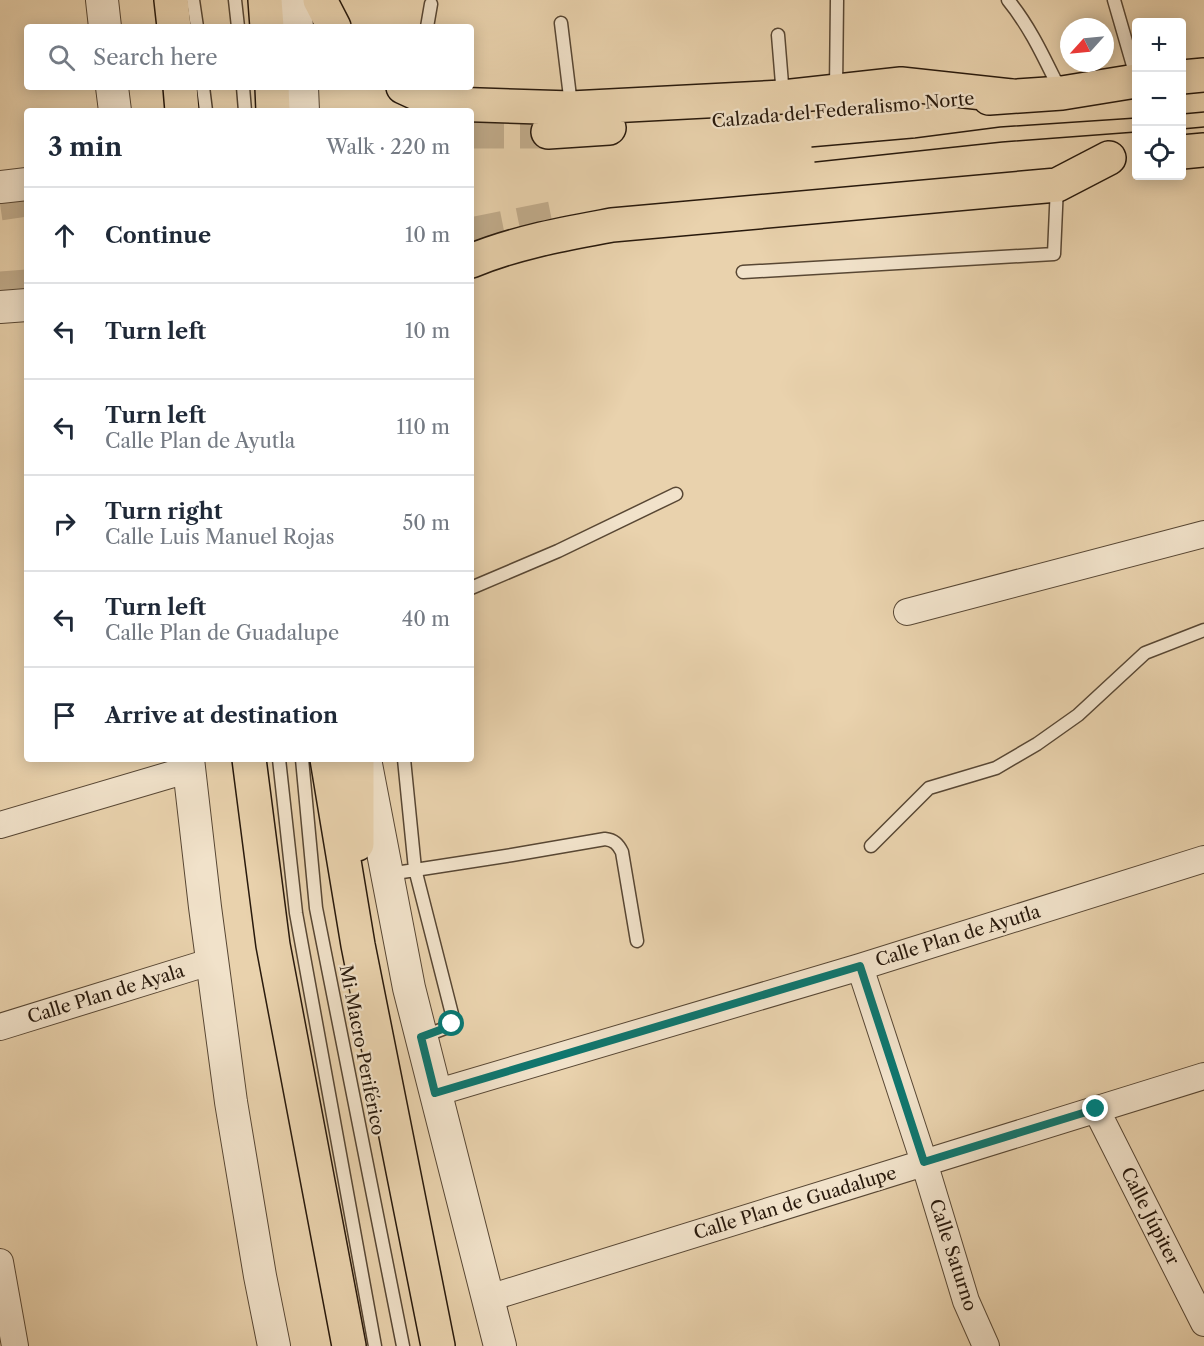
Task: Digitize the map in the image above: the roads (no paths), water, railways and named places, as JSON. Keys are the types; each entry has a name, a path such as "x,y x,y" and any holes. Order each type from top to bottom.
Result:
{"main road":[{"path":"171,0 174,24"},
{"path":"265,0 267,24"},
{"path":"320,0 332,24"},
{"path":"1186,77 1204,75"},
{"name":"Calzada del Federalismo Norte","path":"548,132 760,118 1062,93 1132,79"},
{"path":"412,90 427,98 450,104 571,108 783,97 901,84 1011,96"},
{"path":"180,90 182,108"},
{"path":"272,90 273,108"},
{"path":"1186,152 1204,150"},
{"path":"474,260 519,244 612,225 1058,185 1123,157"},
{"path":"556,217 1123,157"},
{"path":"249,762 273,945 349,1346"},
{"path":"328,762 358,945 438,1346"},
{"path":"357,762 358,945"}],"street":[{"path":"102,0 105,24"},
{"path":"295,0 297,24"},
{"path":"112,90 115,108"},
{"path":"302,90 303,108"},
{"path":"0,187 24,184"},
{"path":"0,307 24,305"},
{"path":"908,612 1204,534"},
{"path":"366,762 401,872 409,988 500,1346"},
{"path":"0,825 189,764 231,1102 260,1276 268,1340"},
{"name":"Calle Plan de Ayutla","path":"435,1093 860,966 1204,859"},
{"name":"Calle Plan de Ayala","path":"0,1027 213,961"},
{"name":"Calle Saturno","path":"860,966 924,1162 966,1301 986,1346"},
{"name":"Calle Plan de Guadalupe","path":"489,1298 1204,1076"},
{"name":"Calle Júpiter","path":"1096,1109 1204,1323"},
{"path":"0,1262 15,1346"}],"lane":[{"path":"194,0 196,24"},
{"path":"235,0 238,24"},
{"path":"836,92 837,0"},
{"path":"1008,0 1032,34 1062,93"},
{"path":"1114,0 1135,72"},
{"path":"428,24 431,4"},
{"path":"561,23 571,108"},
{"path":"778,35 783,97"},
{"path":"203,90 206,108"},
{"path":"243,90 245,108"},
{"path":"743,272 1054,254 1058,185"},
{"path":"474,587 558,551 676,494"},
{"path":"871,846 929,788 996,768 1078,716 1145,653 1204,630"},
{"path":"279,762 296,912 375,1346"},
{"name":"Mi Macro Periférico","path":"303,762 316,908 403,1346"},
{"path":"404,762 401,872 610,840 615,842 621,852 637,941"}],"tunnel":[{"path":"474,132 548,132"},
{"path":"0,204 24,200"},
{"path":"474,233 556,217"},
{"path":"0,288 24,286"}],"tram line":[{"path":"1186,114 1204,112"},
{"path":"812,147 915,138 1000,127 1132,118"},
{"path":"1186,129 1204,127"},
{"path":"815,162 1002,142 1132,132"}]}
